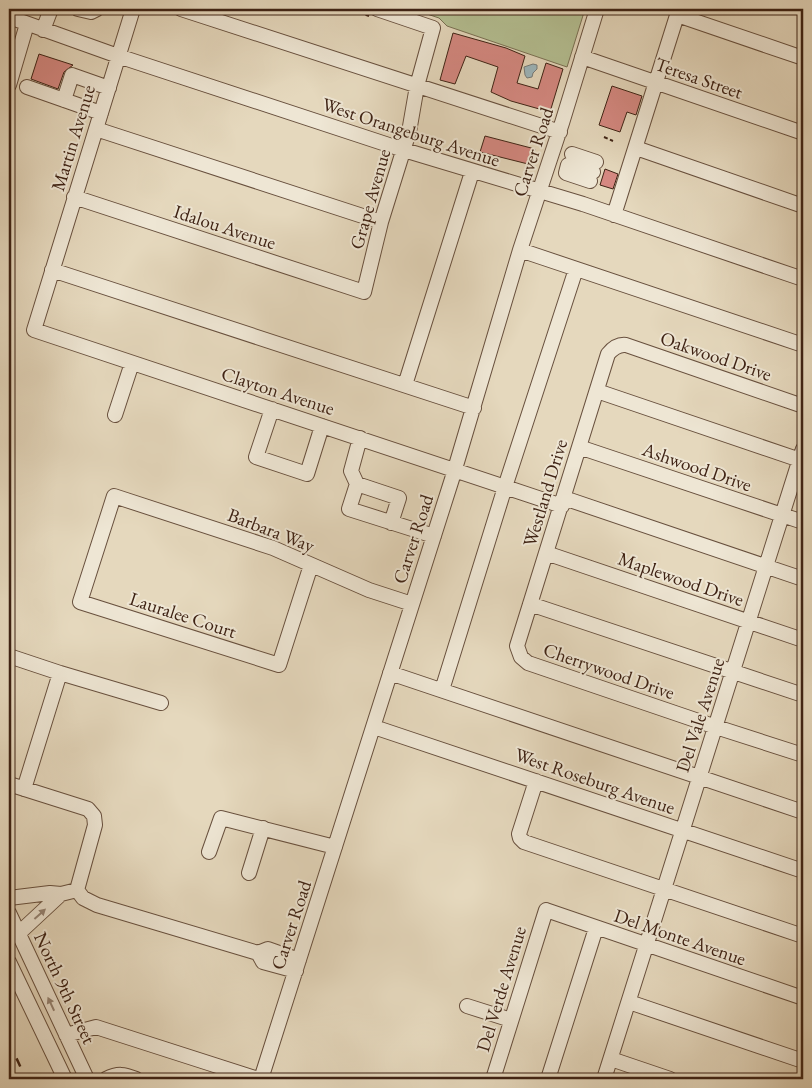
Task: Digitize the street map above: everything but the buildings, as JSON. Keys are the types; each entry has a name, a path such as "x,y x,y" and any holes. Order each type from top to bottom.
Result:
{"street":[{"path":"43,30 51,9"},
{"path":"78,9 91,12 97,9"},
{"name":"Martin Avenue","path":"51,274 133,9"},
{"path":"181,9 560,132"},
{"name":"Grape Avenue","path":"364,292 381,222 404,150 417,86 433,28 377,9"},
{"name":"Carver Road","path":"260,1079 455,470 520,250 560,132 597,9"},
{"path":"614,215 678,12 803,58"},
{"name":"West Orangeburg Avenue","path":"9,17 118,56 472,172 583,204 803,279"},
{"path":"9,85 14,47 27,24"},
{"name":"Teresa Street","path":"582,57 803,134"},
{"path":"64,100 72,74 109,88"},
{"path":"27,87 101,112"},
{"path":"96,129 381,222"},
{"path":"636,148 803,206"},
{"path":"572,154 594,168"},
{"path":"405,385 472,172"},
{"name":"Idalou Avenue","path":"74,197 364,292"},
{"path":"520,250 803,345"},
{"path":"442,690 505,487 576,269"},
{"path":"51,274 474,408"},
{"name":"Clayton Avenue","path":"51,274 34,330 505,487 563,502 803,579"},
{"name":"Oakwood Drive","path":"616,346 626,345 803,406"},
{"name":"Westland Drive","path":"519,654 518,641 608,354 616,346"},
{"path":"115,415 132,363"},
{"path":"597,391 802,456"},
{"path":"272,409 256,457 307,474 322,426"},
{"path":"360,438 351,471 357,484 349,509 434,536"},
{"name":"Ashwood Drive","path":"579,447 803,522"},
{"name":"Del Vale Avenue","path":"604,1079 802,456"},
{"path":"357,484 399,498 391,522"},
{"name":"Barbara Way","path":"114,496 273,548 369,590 412,604"},
{"name":"Lauralee Court","path":"114,496 80,602 279,665 311,565"},
{"name":"Maplewood Drive","path":"546,553 803,640"},
{"path":"530,604 803,695"},
{"name":"Cherrywood Drive","path":"519,654 528,663 803,755"},
{"path":"9,656 161,703"},
{"path":"24,788 60,673"},
{"path":"390,673 803,812"},
{"name":"West Roseburg Avenue","path":"374,727 803,871"},
{"path":"536,781 519,834 524,842 803,936"},
{"path":"9,784 88,809 94,816 95,825 77,890"},
{"path":"209,852 221,818 335,847"},
{"path":"249,873 263,828"},
{"path":"9,898 50,893 60,894 77,890"},
{"path":"77,890 83,898 97,905 258,952 263,962 297,965"},
{"path":"14,933 60,894"},
{"name":"Del Monte Avenue","path":"546,910 645,946 803,998"},
{"name":"Del Verde Avenue","path":"493,1079 546,910"},
{"name":"North 9th Street","path":"9,913 14,933 88,1079"},
{"path":"548,1079 596,928"},
{"name":"North 9th Street","path":"9,962 66,1079"},
{"path":"628,1002 803,1061"},
{"path":"467,1006 511,1020"},
{"path":"66,1035 96,1027 260,1079"},
{"path":"611,1060 670,1079"},
{"path":"106,1079 118,1074 124,1074 136,1079"}],"path":[{"path":"604,137 613,141"}],"green space":[{"path":"412,9 585,9 567,67 447,26 439,18"}],"water":[{"path":"533,64 537,65 537,69 532,77 527,78 524,67"}],"railway":[{"path":"9,1042 26,1079"}]}
